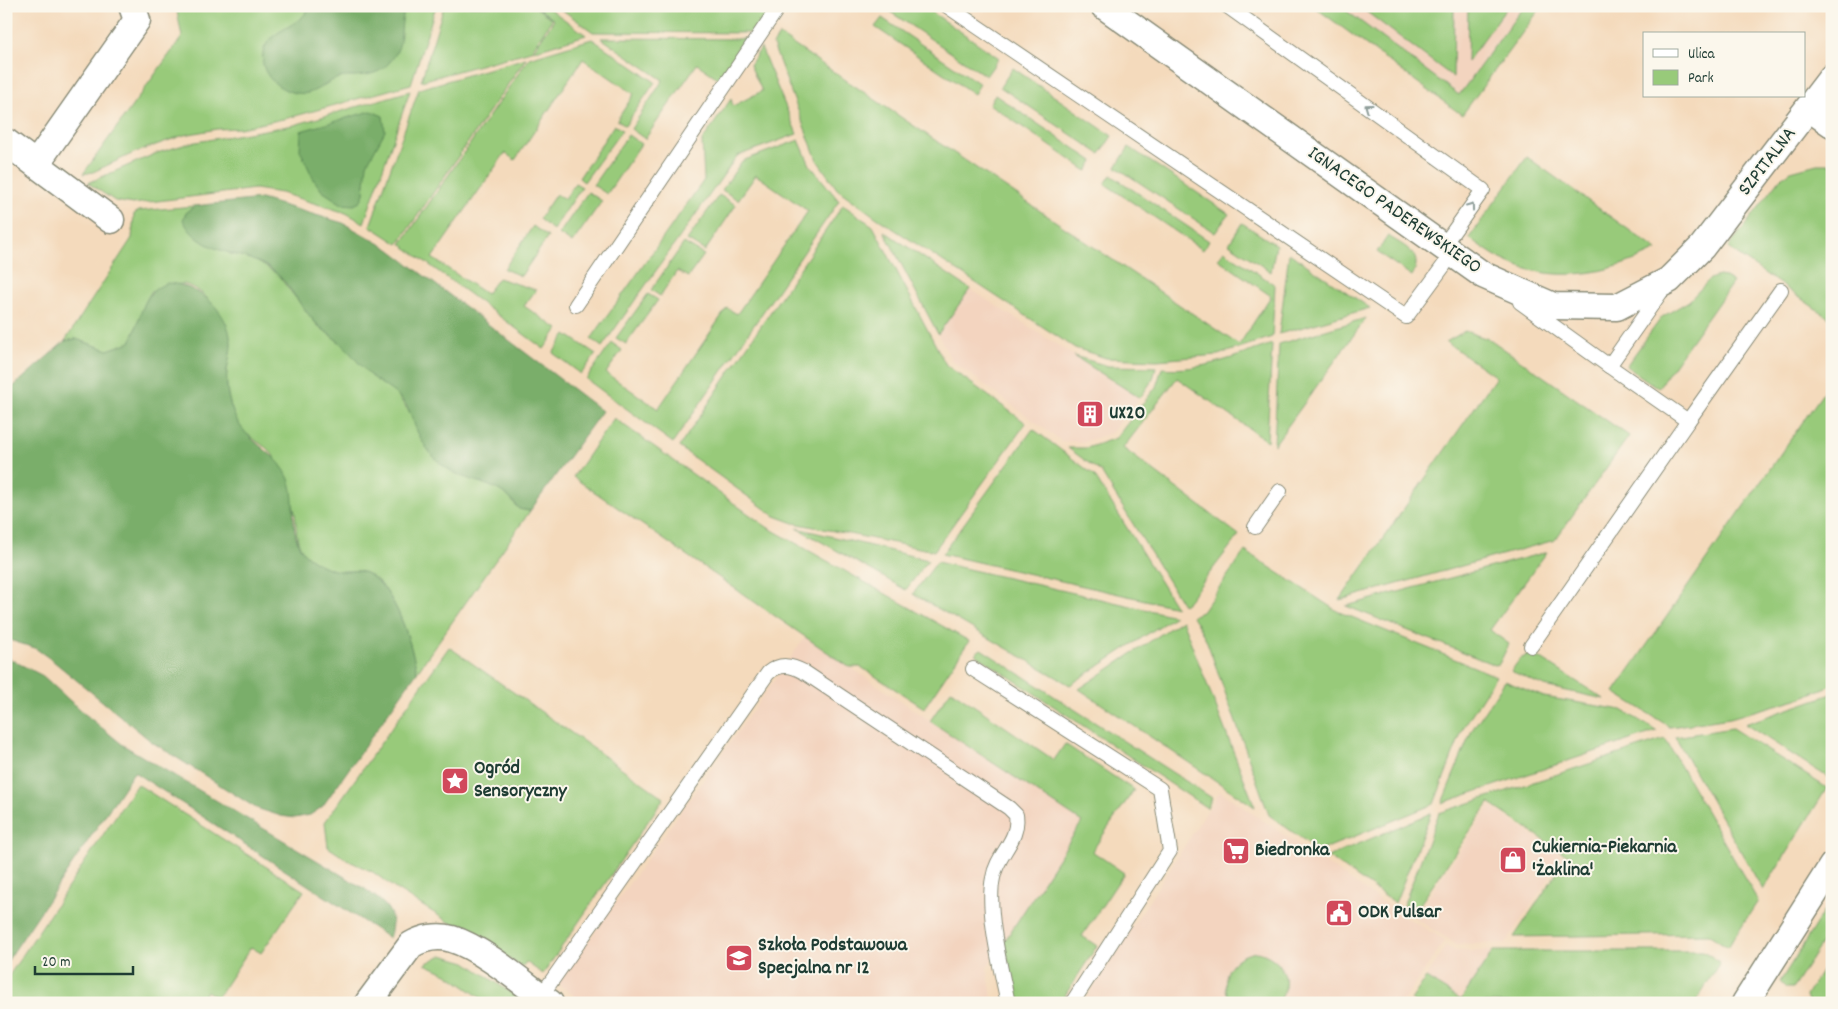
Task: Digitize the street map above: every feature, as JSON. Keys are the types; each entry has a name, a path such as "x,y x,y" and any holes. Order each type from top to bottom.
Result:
{"street":[{"path":"36,164 136,20 132,6"},
{"name":"IGNACEGO PADEREWSKIEGO","path":"1104,6 1483,274 1553,306 1617,307 1669,280 1702,247"},
{"name":"SZPITALNA","path":"1702,247 1832,77"},
{"path":"1809,108 1832,124"},
{"path":"6,142 111,220"},
{"path":"1745,1003 1832,866"},
{"path":"368,1003 411,945 422,939 439,937 453,939 468,946 546,999"}],"lane":[{"path":"576,305 779,6"},
{"path":"947,6 1406,317 1483,190 1227,6"},
{"path":"1483,274 1688,421"},
{"path":"1609,366 1669,280"},
{"path":"1531,646 1781,290"},
{"path":"1255,527 1280,490"},
{"path":"546,999 768,673 775,667 785,665 811,676 1009,808 1016,815 1015,835 996,864 991,893 998,951 1008,1003"},
{"path":"973,669 1160,790 1170,851 1072,1003"}],"shaded area":[{"path":"1313,6 1542,6 1462,115"},
{"path":"970,289 1140,398 1111,433 1083,442 1061,441 951,360 938,334"},
{"path":"805,637 1082,822 987,968 993,1003 584,1003 558,984"},
{"path":"1220,791 1397,912 1445,940 1402,1003 1083,1003"},
{"path":"1490,806 1564,856 1506,943 1456,944 1414,918"},
{"path":"1446,946 1455,951 1493,951 1461,1000 1426,978"}],"green space":[{"path":"176,6 436,6 411,84 288,118 240,128 217,129 184,135 136,152 93,172 83,174 182,37"},
{"path":"310,6 407,6 402,20 400,41 395,55 378,72 339,78 308,93 291,92 275,84 265,70 263,62 263,53 266,45 271,38 300,19"},
{"path":"444,6 534,6 552,19 531,51 421,81"},
{"path":"536,6 546,6 586,35 533,51 554,20"},
{"path":"557,6 774,6 757,33 593,32"},
{"path":"889,6 923,6 999,58 986,76 886,9"},
{"path":"1313,6 1340,6 1459,95 1524,6 1542,6 1462,115"},
{"path":"1359,6 1454,6 1453,77 1372,16"},
{"path":"1468,6 1508,6 1467,62"},
{"path":"882,18 980,84 974,94 875,27"},
{"path":"779,35 1239,345 1271,296 1218,259 1224,251 1275,285 1272,337 1218,355 1157,360 1106,358 1075,348 877,218 837,189 817,160 773,45"},
{"path":"601,38 752,39 722,81 697,64 645,139 631,129 663,80"},
{"path":"592,39 655,82 625,126 617,120 634,94 583,59 515,160 505,153 432,258 486,294 498,278 536,290 524,306 558,329 544,349 401,244 529,58"},
{"path":"761,48 797,134 737,156 602,347 591,339 704,180 702,141 731,99 733,106 762,91 750,65"},
{"path":"526,58 398,244 370,226 419,89"},
{"path":"1013,68 1112,136 1100,154 1000,87"},
{"path":"410,91 364,223 346,213 281,193 255,189 133,204 115,201 88,183 157,153 190,143 294,125"},
{"path":"995,95 1093,161 1087,171 989,104"},
{"path":"371,111 383,116 385,131 367,164 364,194 360,202 354,205 342,204 322,191 314,180 300,150 301,131"},
{"path":"614,125 622,130 584,182 579,178"},
{"path":"628,135 641,144 607,194 593,185"},
{"path":"799,140 810,165 839,201 673,443 586,379 612,343 622,350 606,373 658,409 727,308 737,314 808,211 756,175 738,200 722,190 742,161"},
{"path":"1129,147 1229,214 1215,233 1116,167"},
{"path":"1527,157 1657,250 1619,266 1600,271 1560,274 1520,267 1501,259 1469,238"},
{"path":"1817,164 1832,164 1832,320 1728,248 1781,178 1791,171"},
{"path":"1111,175 1209,241 1203,250 1105,184"},
{"path":"575,183 582,187 553,230 539,219 556,194 565,199"},
{"path":"588,192 602,201 572,243 559,234"},
{"path":"719,195 736,205 705,251 687,240"},
{"path":"261,199 343,223 389,249 602,411 530,511 519,509 503,493 495,488 458,474 440,463 421,439 402,400 364,369 345,347 318,325 275,272 264,265 225,252 201,241 191,232 183,220 186,213 194,206"},
{"path":"843,205 873,226 946,365 1026,423 934,551 794,523 775,516 679,447"},
{"path":"194,206 186,213 230,254 252,258 277,274 317,325 343,345 376,380 395,392 413,417 419,435 437,459 448,469 497,488 507,495 519,509 530,511 417,672 405,629 391,598 382,585 371,576 359,571 340,571 317,563 302,550 298,539 294,508 276,460 270,451 241,428 234,415 227,385 227,370 231,347 229,335 214,306 206,297 189,285 169,286 151,292 130,342 108,350 76,339 65,341 132,238 134,214 139,211"},
{"path":"1242,223 1276,245 1271,272 1229,244"},
{"path":"533,226 548,237 521,276 504,269"},
{"path":"884,231 970,289 938,334"},
{"path":"1388,236 1406,247 1414,256 1416,262 1412,276 1377,252"},
{"path":"684,243 704,255 688,277 677,271 660,296 651,290"},
{"path":"1289,253 1370,308 1279,334"},
{"path":"1718,276 1725,277 1733,282 1658,388 1626,366 1662,317 1689,301 1710,279"},
{"path":"168,283 179,285 201,294 218,310 229,330 231,342 227,369 227,391 233,413 247,434 285,470 292,488 295,529 300,548 306,555 322,565 340,571 359,571 371,576 382,585 398,613 410,645 417,672 322,807 310,815 295,818 281,816 256,808 152,742 35,648 6,639 6,393 65,341 76,339 108,350 130,342 147,299 152,292"},
{"path":"648,294 658,300 626,344 616,338"},
{"path":"1366,318 1274,445 1279,344"},
{"path":"1465,331 1491,340 1629,436 1555,540 1340,600 1496,377 1446,342"},
{"path":"566,334 596,354 581,374 553,353"},
{"path":"1272,344 1267,441 1177,378 1123,448 1239,535 1183,605 1101,472 1068,448 1087,448 1116,438 1156,387 1162,368 1190,368 1218,362"},
{"path":"1074,356 1108,366 1156,367 1153,379 1140,398"},
{"path":"1832,380 1832,685 1800,698 1730,718 1670,727 1614,692"},
{"path":"614,418 767,527 969,641 924,708 861,667 849,667 573,477"},
{"path":"1033,429 1094,475 1176,607 942,554"},
{"path":"797,528 928,560 906,590"},
{"path":"1245,551 1337,611 1496,676 1463,728 1434,804 1319,851 1269,815 1206,639 1192,616 1202,612"},
{"path":"1547,552 1490,630 1509,644 1499,664 1495,665 1346,606"},
{"path":"937,562 1175,616 1070,685 913,594"},
{"path":"1182,620 1255,807 1079,689"},
{"path":"449,647 664,798 543,974 526,962 522,967 397,890 373,872 349,861 328,847 325,822"},
{"path":"981,649 1212,798 1207,808 975,654"},
{"path":"1530,654 1535,655 1604,699 1544,686 1511,671 1520,659"},
{"path":"6,657 43,676 80,710 123,745 365,889 384,904 391,915 392,921 389,938 134,772 6,963"},
{"path":"1505,681 1544,697 1622,710 1657,731 1442,803 1472,730"},
{"path":"951,690 1054,760 1065,744 1134,790 1092,851 1124,873 1082,936 1097,946 1060,1003 1018,1003 1004,942 1082,822 930,721"},
{"path":"1832,694 1832,780 1745,724"},
{"path":"1732,728 1827,788 1763,890 1675,737"},
{"path":"1665,739 1758,901 1728,947 1708,934 1514,937 1568,856 1489,803 1414,913 1403,906 1439,813"},
{"path":"137,784 304,891 261,953 251,947 217,998 207,991 198,1003 6,1003 6,980"},
{"path":"1431,813 1395,903 1328,857"},
{"path":"1832,898 1832,927 1793,988 1786,988 1780,982"},
{"path":"1493,951 1703,951 1720,962 1695,1003 1414,1003 1411,1000 1426,978 1461,1000"},
{"path":"1258,952 1267,955 1280,965 1285,979 1283,995 1278,1003 1232,1003 1227,994 1226,985 1229,969 1240,957"},
{"path":"1832,954 1832,1003 1809,1003 1806,996"},
{"path":"442,955 466,962 526,1003 488,1003 447,974 425,964"}],"place":[{"name":"UX20","path":"1090,414"},
{"name":"Ogród Sensoryczny","path":"455,781"},
{"name":"Biedronka","path":"1236,851"},
{"name":"Cukiernia-Piekarnia 'Żaklina'","path":"1513,860"},
{"name":"ODK Pulsar","path":"1339,913"},
{"name":"Szkoła Podstawowa Specjalna nr 12","path":"739,958"}]}
